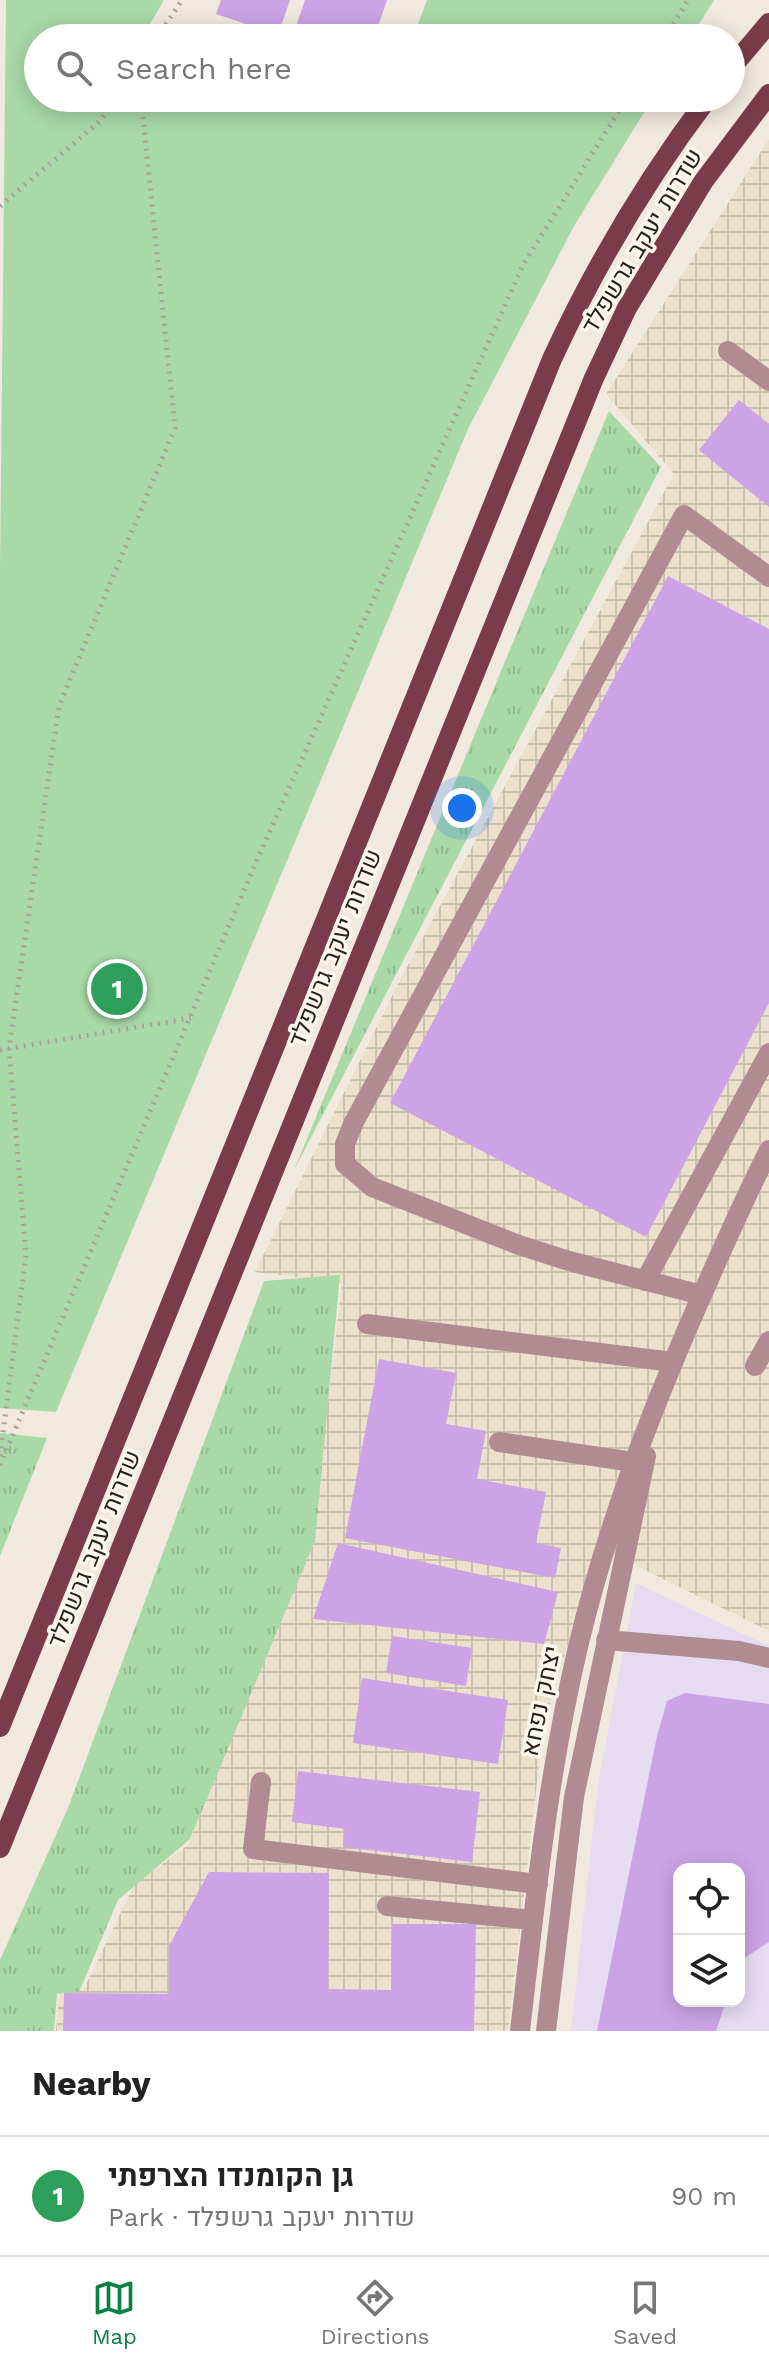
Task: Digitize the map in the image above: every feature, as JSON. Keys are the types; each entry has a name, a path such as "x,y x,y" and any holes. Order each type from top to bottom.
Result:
{"main road":[{"path":"745,51 769,23"},
{"name":"שדרות יעקב גרשפלד","path":"0,1848 594,378 627,308 703,182 769,94"},
{"name":"שדרות יעקב גרשפלד","path":"0,1727 552,359 593,275 664,156 697,112"}],"street":[{"path":"728,351 769,381"},
{"path":"702,1295 519,1245 372,1187 345,1164 345,1144 361,1108 684,515 769,577"},
{"path":"645,1281 769,1053"},
{"name":"יצחק נפחא","path":"520,2031 549,1793 578,1646 633,1462 743,1200 769,1150"},
{"path":"367,1324 673,1362"},
{"path":"755,1366 769,1341"},
{"name":"יצחק נפחא","path":"546,2031 574,1797 660,1392"},
{"path":"499,1442 633,1462"},
{"path":"606,1640 739,1651 769,1658"},
{"path":"261,1782 253,1849 538,1884"},
{"path":"387,1906 533,1920"}],"path":[{"path":"166,24 182,0"},
{"path":"673,24 688,0"},
{"path":"0,206 100,121 106,112"},
{"path":"0,1456 26,1254 9,1048 59,706 175,428 142,112"},
{"path":"0,1465 256,862 523,265 618,112"},
{"path":"0,1050 191,1018"}],"shaded area":[{"path":"769,139 769,1631 598,1547 544,1723 508,2031 56,2031 59,1994 84,1989 134,1885 188,1845 313,1530 342,1283 255,1272 401,978 674,474 606,394"},
{"path":"636,1583 769,1646 769,2031 571,2031 598,1784"}],"green space":[{"path":"6,0 164,0 150,24 24,24 24,112 644,112 574,226 468,429 56,1412 0,1408 0,571"},
{"path":"427,0 714,0 699,24 418,24"},
{"path":"609,411 661,467 294,1170"},
{"path":"340,1275 315,1541 190,1839 118,1900 79,1992 57,1994 54,2031 0,2031 0,1960 68,1808 264,1281"},
{"path":"0,1433 47,1438 0,1556"}],"building":[{"path":"221,0 290,0 282,24 246,24 216,14"},
{"path":"305,0 387,0 379,24 297,24"},
{"path":"739,400 769,424 769,507 699,450"},
{"path":"668,576 769,629 769,1003 646,1237 390,1103"},
{"path":"379,1359 456,1373 446,1424 486,1431 477,1479 546,1492 536,1543 561,1548 555,1578 345,1538"},
{"path":"338,1543 558,1592 544,1644 313,1619"},
{"path":"392,1636 472,1648 466,1686 386,1673"},
{"path":"362,1678 508,1700 498,1764 353,1743"},
{"path":"685,1693 769,1704 769,1942 745,1959 745,1863 673,1863 673,2007 724,2007 716,2031 597,2031 657,1736 667,1701"},
{"path":"298,1771 480,1792 472,1862 343,1847 345,1829 292,1822"},
{"path":"209,1872 329,1873 328,1989 391,1990 392,1924 476,1924 474,2031 63,2031 64,1993 169,1994 169,1946"}],"place":[{"name":"גן הקומנדו הצרפתי","path":"117,989"}]}
